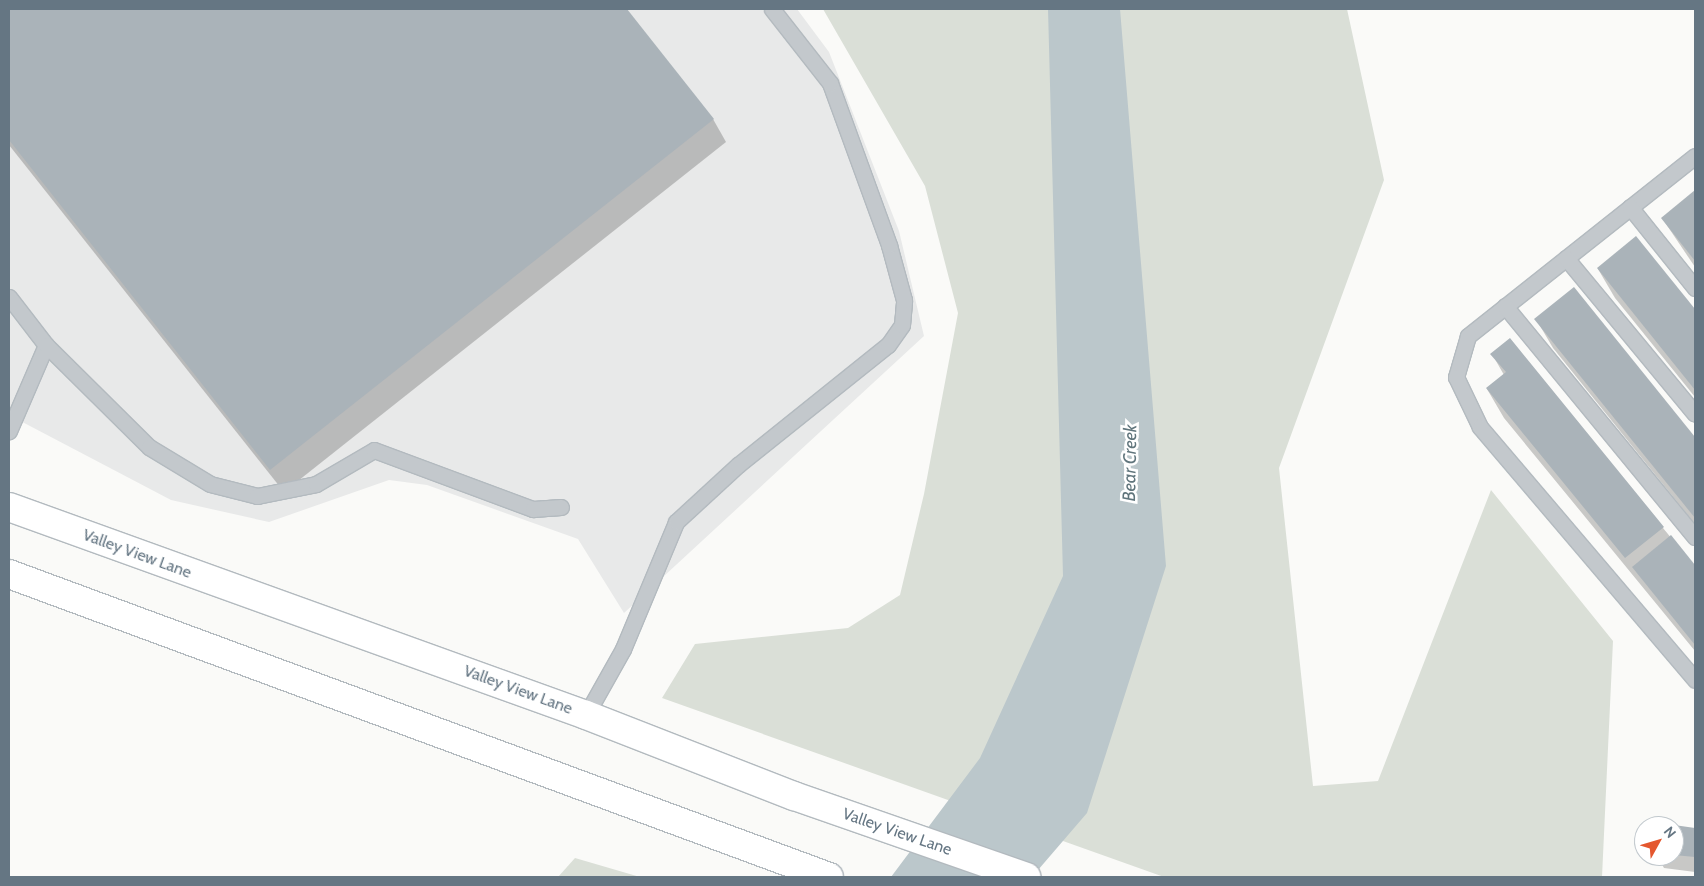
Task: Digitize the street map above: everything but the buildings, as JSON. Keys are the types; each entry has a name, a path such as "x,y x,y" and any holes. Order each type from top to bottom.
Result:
{"main road":[{"name":"Valley View Lane","path":"9,507 586,715 794,796 1026,877"},
{"path":"9,574 829,877"}],"lane":[{"path":"586,715 623,649 676,522 738,464 888,345 902,324 904,300 889,245 830,83 772,9"},
{"path":"1695,156 1468,336 1456,377 1480,427 1695,680"},
{"path":"1630,208 1695,288"},
{"path":"1566,258 1695,414"},
{"path":"9,297 46,345 149,447 210,484 257,496 308,486 374,450 533,509 561,507"},
{"path":"1505,306 1695,537"},
{"path":"9,431 46,345"}],"shaded area":[{"path":"9,9 797,9 829,52 899,231 924,336 624,613 578,539 427,485 389,480 269,522 171,500 9,415"},
{"path":"823,9 1347,9 1384,180 1279,468 1313,786 1378,781 1491,490 1613,641 1602,877 1164,877 662,698 695,644 848,628 900,595 924,494 958,313 925,186"},
{"path":"575,858 640,877 558,877"}],"water":[{"name":"Bear Creek","path":"1048,9 1120,9 1166,566 1087,813 1032,877 891,877 980,758 1063,576"}]}
